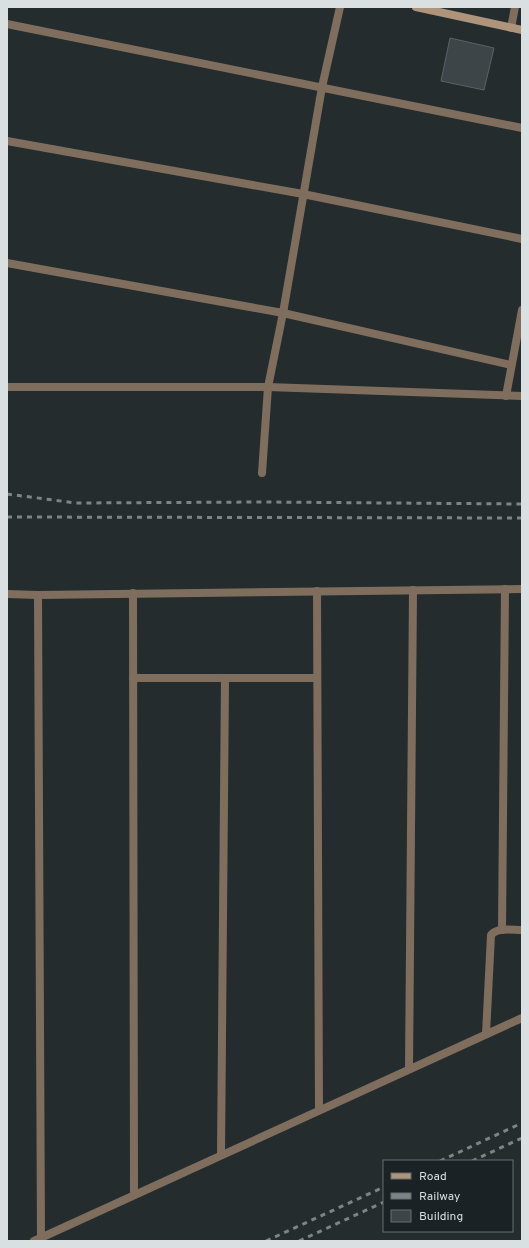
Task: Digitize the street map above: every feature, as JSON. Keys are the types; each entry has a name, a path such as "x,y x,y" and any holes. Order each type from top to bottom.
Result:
{"main road":[{"path":"416,7 522,30"}],"street":[{"path":"262,473 268,387 283,313 322,87 340,7"},
{"path":"511,28 515,7"},
{"path":"7,24 522,128"},
{"path":"7,140 303,194 522,239"},
{"path":"7,264 283,313 511,365"},
{"path":"506,396 522,310"},
{"path":"7,387 268,387 522,396"},
{"path":"502,930 505,589"},
{"path":"7,594 38,595 522,589"},
{"path":"409,1069 413,590"},
{"path":"317,591 319,1110"},
{"path":"133,593 134,1194"},
{"path":"38,595 37,1240 134,1194 522,1018"},
{"path":"133,678 317,678"},
{"path":"221,1155 225,678"},
{"path":"486,1034 490,935 494,931 522,930"}],"building":[{"path":"450,38 494,48 484,90 441,81"}],"railway":[{"path":"7,494 76,503 263,502 522,504"},
{"path":"7,517 522,518"},
{"path":"442,1160 522,1123"},
{"path":"474,1160 522,1138"},
{"path":"266,1241 383,1187"},
{"path":"299,1241 383,1202"}]}
